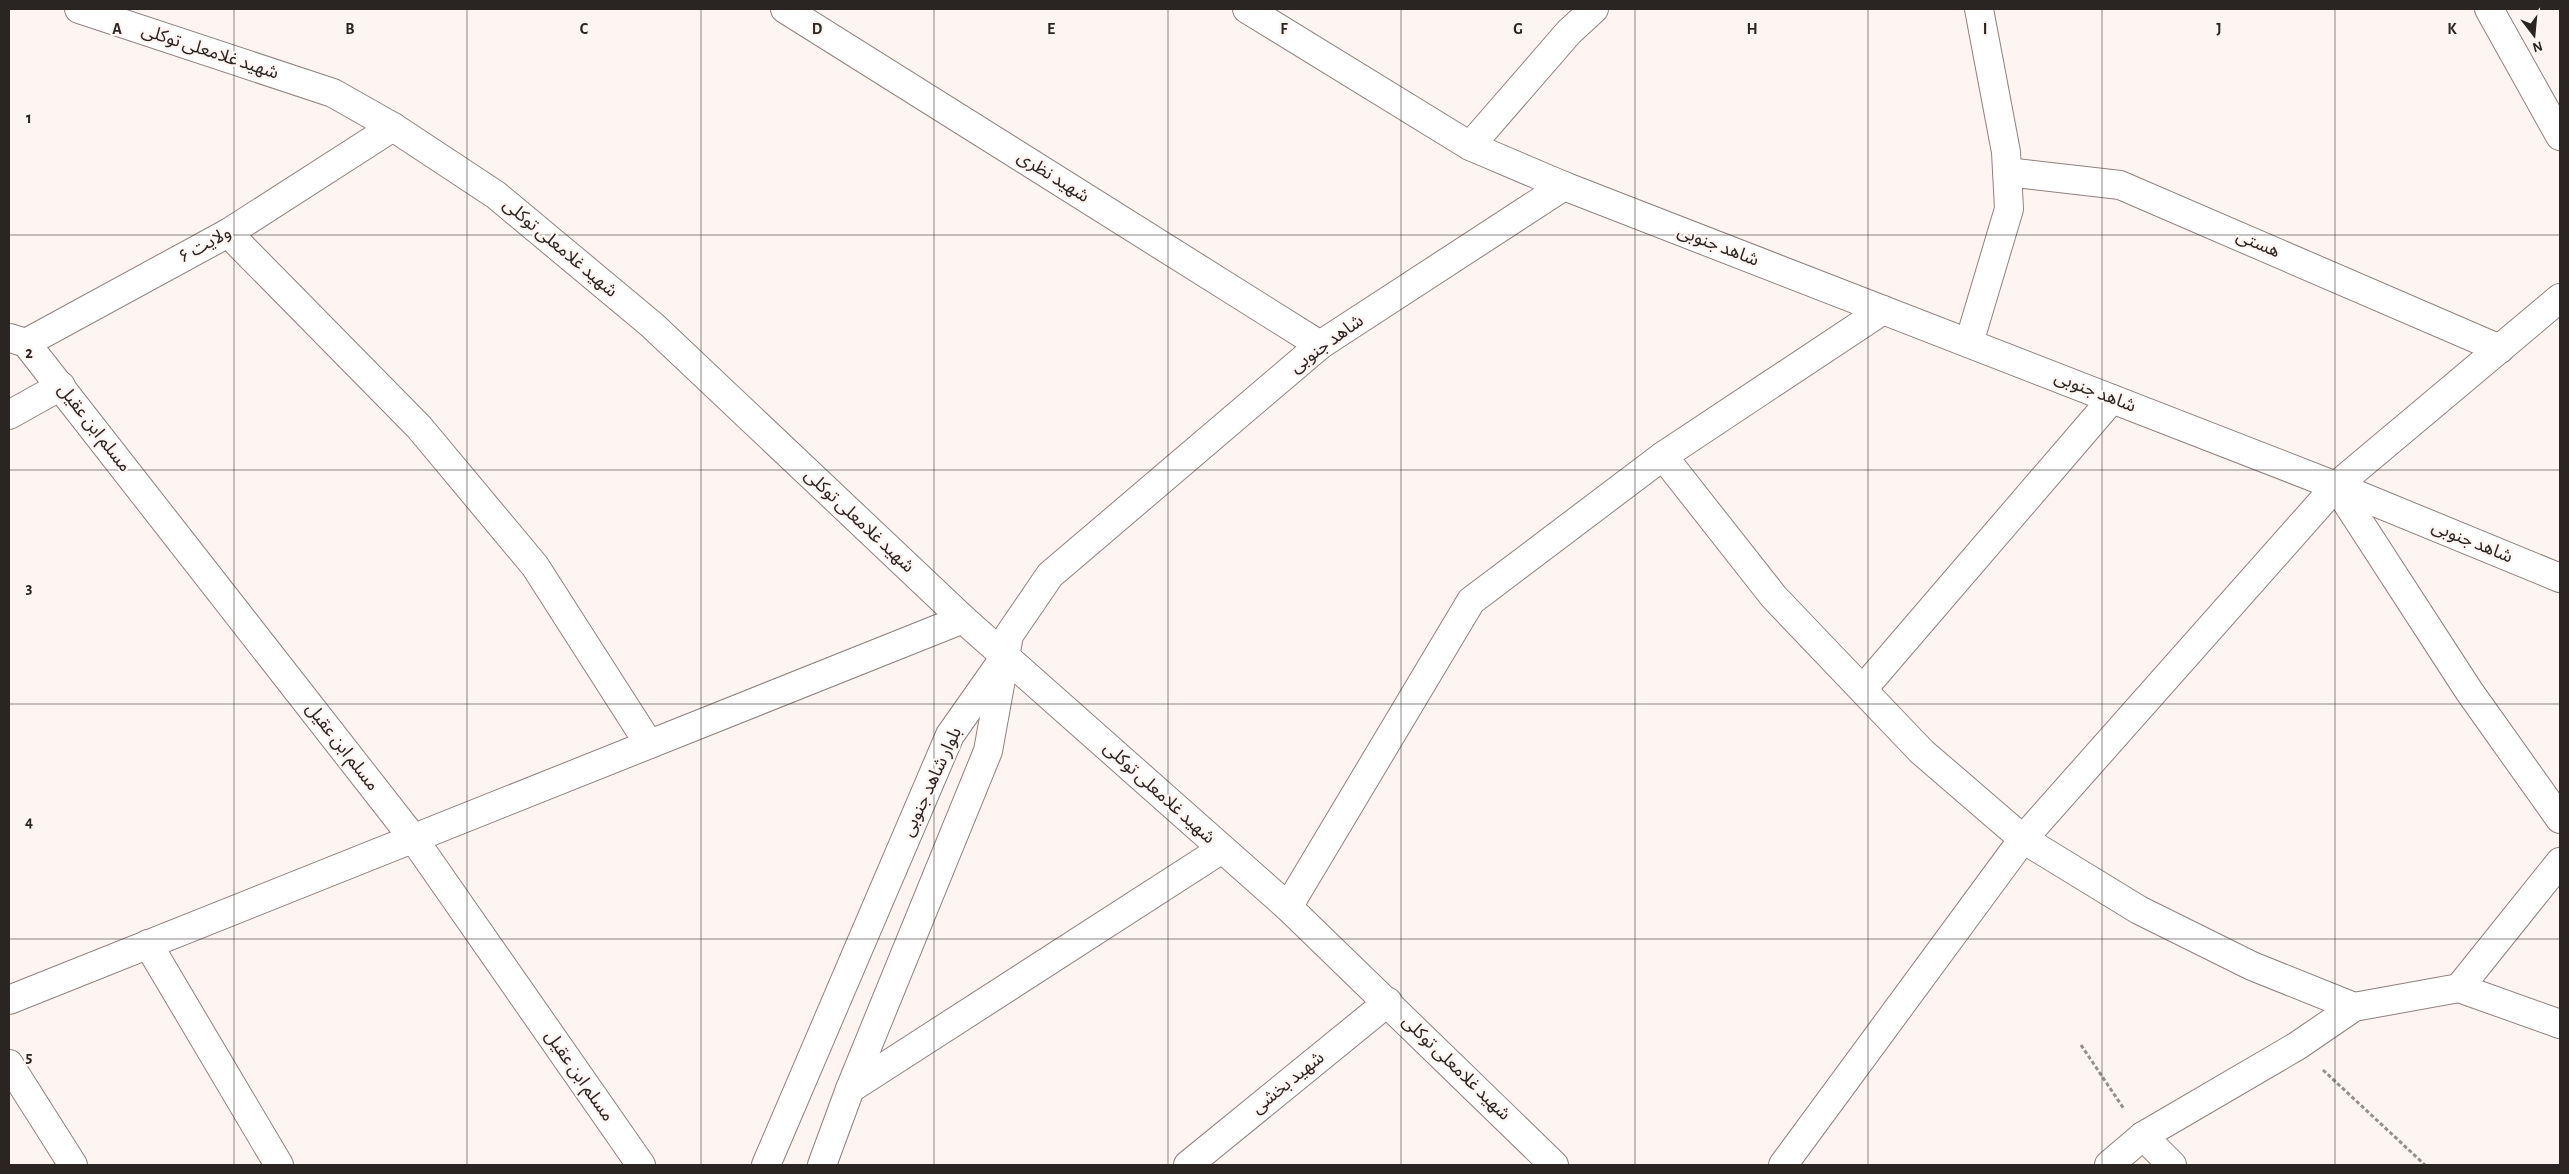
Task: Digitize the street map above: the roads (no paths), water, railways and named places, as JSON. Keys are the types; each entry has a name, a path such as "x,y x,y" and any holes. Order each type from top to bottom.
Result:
{"street":[{"name":"شهید غلامعلی توکلی","path":"79,9 333,94 393,128 496,195 652,325 963,619 1288,907 1554,1165"},
{"name":"شهید نظری","path":"785,9 1320,345"},
{"path":"1247,9 1470,146 1564,186"},
{"path":"1470,146 1566,21 1594,9"},
{"path":"1969,343 2009,209 2006,152 1979,9"},
{"path":"2489,9 2560,136"},
{"name":"ولایت ۶","path":"17,340 228,233 393,128"},
{"name":"هستی","path":"2007,172 2120,185 2500,349"},
{"name":"شاهد جنوبی","path":"1005,656 1009,635 1050,575 1320,345 1564,186 2336,486 2560,578"},
{"path":"228,233 419,427 535,566 649,744"},
{"path":"1783,1165 2023,839 2336,486 2560,298"},
{"path":"1288,907 1471,601 1663,456 1883,310"},
{"name":"مسلم ابن عقیل","path":"17,340 61,386 413,838 641,1165"},
{"path":"9,415 61,386"},
{"path":"1863,689 2112,399"},
{"path":"1663,456 1774,597 1922,752 2023,839 2139,910 2252,966 2354,1007"},
{"path":"2336,486 2469,692 2560,819"},
{"path":"9,1000 963,619"},
{"name":"بلوار شاهد جنوبی","path":"822,1165 850,1088 988,750 1005,656"},
{"name":"بلوار شاهد جنوبی","path":"766,1165 950,735 1005,656"},
{"path":"850,1088 1222,850"},
{"path":"2459,988 2560,862"},
{"path":"148,944 279,1165"},
{"path":"2109,1165 2143,1136 2297,1046 2354,1007 2459,988 2560,1024"},
{"name":"شهید بخشی","path":"1188,1165 1388,1002"},
{"path":"9,1064 73,1165"},
{"path":"2143,1136 2172,1165"}]}
